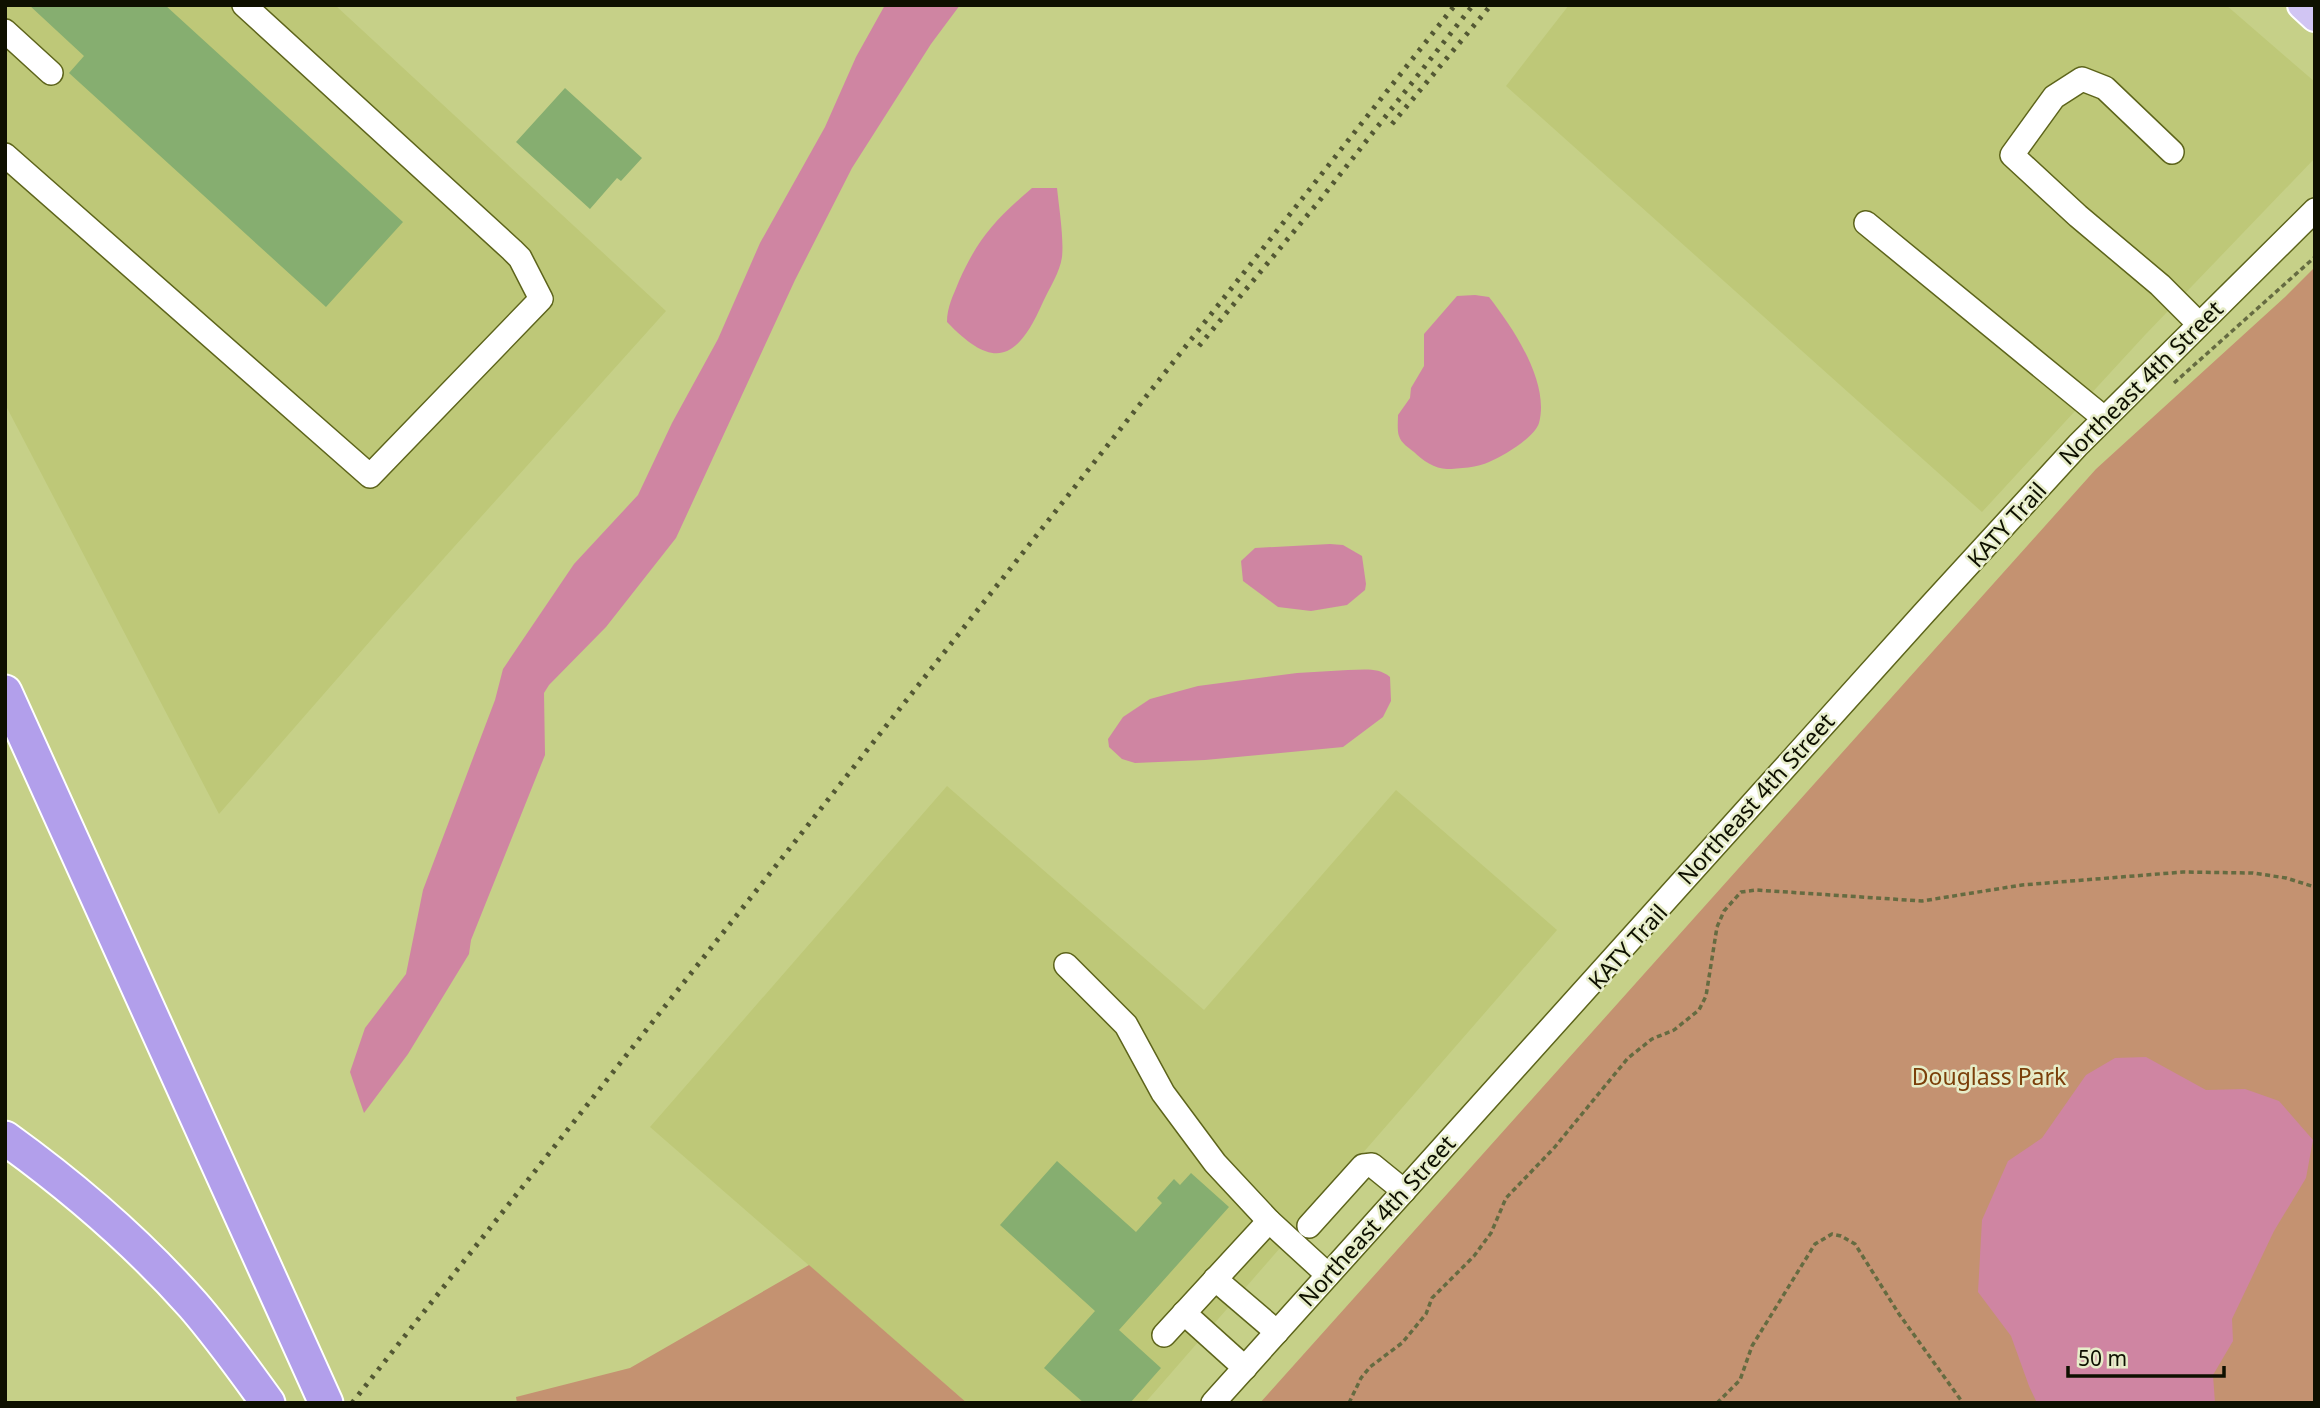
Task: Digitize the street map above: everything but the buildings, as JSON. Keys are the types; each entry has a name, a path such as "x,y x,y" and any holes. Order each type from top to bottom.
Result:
{"highway":[{"path":"5,692 326,1403"},
{"path":"5,1138 76,1191 145,1254 194,1306 268,1403"}],"main road":[{"path":"2302,5 2315,17"}],"street":[{"path":"5,155 370,476 541,299 520,258 512,250 244,5"},
{"path":"5,31 51,73"},
{"path":"2172,152 2105,88 2082,79 2054,97 2012,155 2078,216 2160,285 2199,324"},
{"name":"Northeast 4th Street","path":"1213,1403 1924,611 2105,418 2315,210"},
{"path":"1866,223 2105,418"},
{"path":"1066,965 1126,1025 1170,1103 1215,1163 1269,1221 1328,1275"},
{"path":"1309,1226 1363,1166 1372,1165 1404,1191"},
{"path":"1164,1335 1269,1221"},
{"path":"1215,1279 1277,1332"},
{"path":"1184,1313 1245,1368"}],"path":[{"path":"2165,391 2315,257"},
{"path":"1349,1403 1361,1378 1370,1367 1402,1343 1426,1314 1432,1298 1474,1256 1490,1233 1506,1198 1553,1148 1628,1058 1652,1040 1681,1025 1699,1010 1706,996 1717,927 1724,911 1741,892 1756,890 1922,901 2022,885 2183,872 2253,873 2286,878 2315,887"},
{"path":"1717,1403 1740,1380 1752,1346 1815,1244 1832,1234 1855,1244 1899,1314 1962,1403"}],"shaded area":[{"path":"5,5 335,5 666,311 392,616 219,814 5,404"},
{"path":"885,5 960,5 931,44 852,168 795,280 676,538 606,627 544,693 545,755 471,940 469,954 408,1054 364,1113 350,1072 365,1028 406,974 423,890 495,700 503,669 574,564 638,495 672,423 718,339 760,243 825,127 856,57"},
{"path":"1569,5 2226,5 2315,82 2315,158 2145,335 1982,512 1506,86"},
{"path":"1032,188 1057,188 1062,241 1061,263 1024,337 1014,347 991,353 978,348 947,322 949,306 966,266 981,241 998,220"},
{"path":"1457,296 1489,297 1527,356 1539,390 1539,423 1525,440 1485,464 1442,469 1425,461 1401,441 1398,415 1410,398 1411,388 1424,366 1424,334"},
{"path":"1343,545 1362,556 1365,590 1347,605 1311,611 1278,607 1243,581 1241,561 1255,548"},
{"path":"1375,670 1390,677 1391,701 1383,717 1343,747 1205,760 1135,763 1122,759 1109,747 1108,739 1123,717 1150,699 1198,686 1297,673"},
{"path":"947,786 1204,1010 1396,790 1557,930 1145,1403 967,1403 650,1127"},
{"path":"2146,1057 2206,1090 2245,1089 2279,1101 2313,1140 2306,1178 2274,1231 2232,1319 2233,1341 2213,1375 2215,1403 2037,1403 2011,1336 1978,1292 1982,1220 2008,1161 2042,1138 2086,1075 2115,1058"}],"green space":[{"name":"Douglass Park","path":"2315,267 2315,1403 1260,1403 2096,469"},
{"path":"809,1265 967,1403 517,1403 516,1397 630,1368"}],"railway":[{"path":"352,1403 1455,5"},
{"path":"1199,346 1320,200 1473,5"},
{"path":"1392,124 1491,5"}]}
